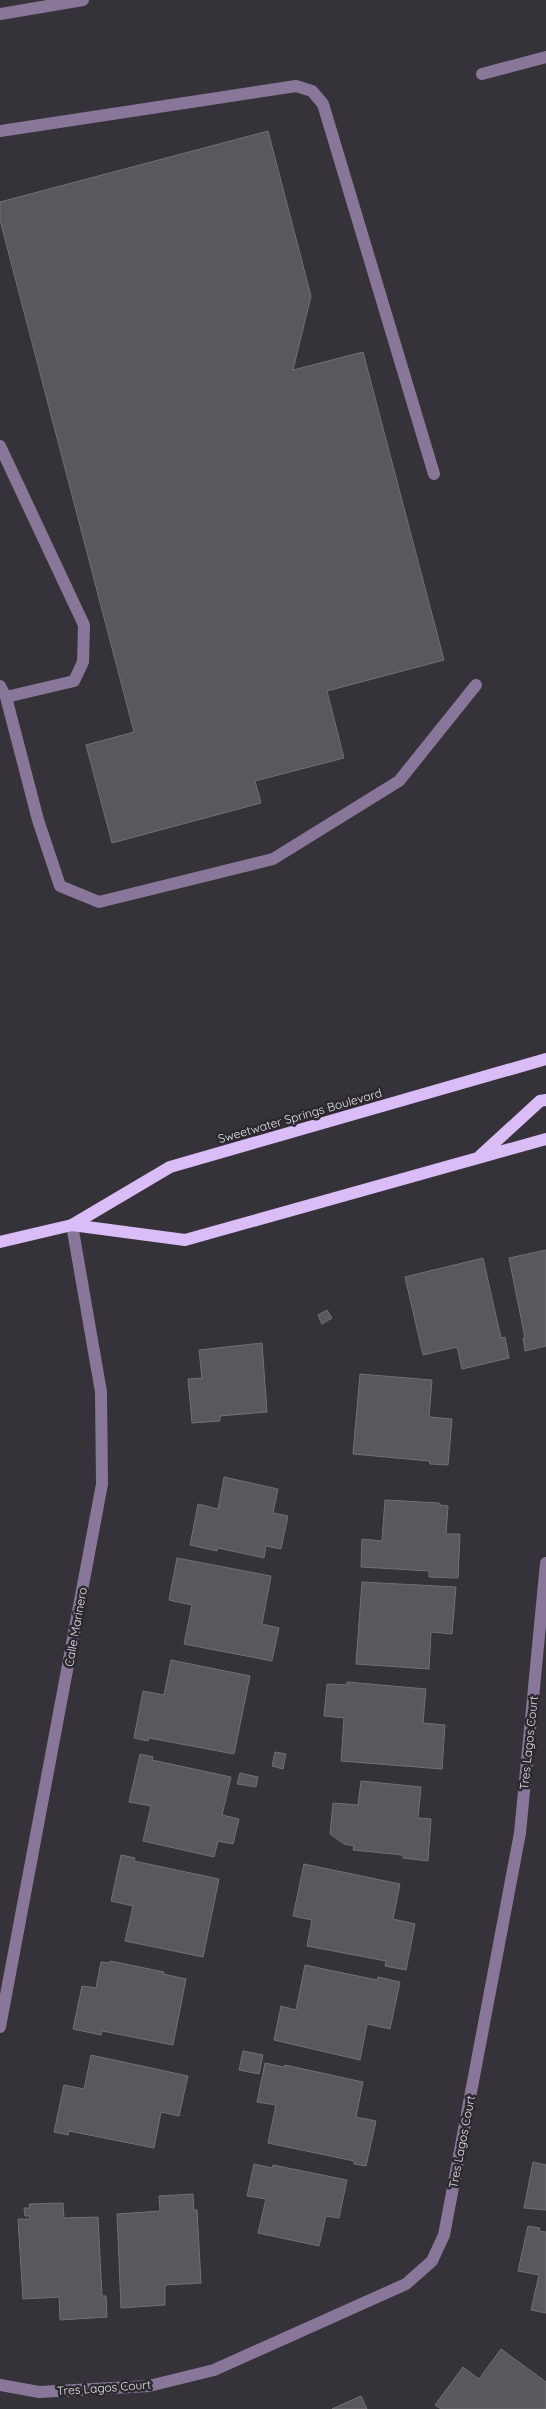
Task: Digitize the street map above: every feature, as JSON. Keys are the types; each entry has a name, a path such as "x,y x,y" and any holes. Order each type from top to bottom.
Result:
{"main road":[{"name":"Sweetwater Springs Boulevard","path":"0,1242 72,1225 170,1168 546,1059"},
{"path":"478,1158 540,1102 546,1100"},
{"name":"Sweetwater Springs Boulevard","path":"72,1225 185,1240 546,1140"}],"street":[{"path":"0,14 83,0"},
{"path":"482,74 546,57"},
{"path":"0,131 296,86 312,91 323,104 434,474"},
{"path":"0,446 84,625 83,662 74,681 3,691 38,820 60,886 99,902 273,859 398,781 476,685"},
{"name":"Calle Marinero","path":"0,2026 102,1484 101,1392 72,1225"},
{"name":"Tres Lagos Court","path":"0,2385 39,2392 149,2386 214,2370 406,2284 432,2260 444,2235 520,1833 546,1563"}],"building":[{"path":"268,131 311,296 293,370 363,352 444,660 327,691 344,758 255,781 261,803 112,843 86,745 134,732 0,220 0,202"},
{"path":"546,1250 546,1346 525,1351 523,1338 525,1338 509,1258"},
{"path":"483,1258 501,1338 505,1337 509,1358 462,1369 457,1347 423,1355 405,1277"},
{"path":"327,1310 332,1318 322,1324 318,1315"},
{"path":"262,1343 267,1412 220,1416 220,1421 192,1423 188,1379 202,1378 199,1350"},
{"path":"360,1374 432,1380 429,1417 452,1419 448,1465 430,1464 429,1461 353,1454"},
{"path":"224,1477 278,1489 273,1513 288,1516 281,1549 266,1546 264,1558 218,1548 217,1551 190,1545 198,1504 218,1509"},
{"path":"385,1500 439,1503 440,1505 448,1506 446,1534 460,1534 458,1578 429,1577 429,1571 361,1567 362,1539 382,1541"},
{"path":"177,1558 271,1576 262,1624 279,1628 272,1661 184,1644 192,1605 169,1600"},
{"path":"362,1582 456,1587 452,1634 431,1632 429,1669 356,1664"},
{"path":"171,1660 250,1676 234,1754 149,1738 148,1741 134,1738 143,1691 164,1695"},
{"path":"347,1682 426,1689 423,1723 445,1725 442,1769 341,1761 344,1718 324,1716 327,1684 347,1685"},
{"path":"275,1752 286,1754 283,1769 272,1766"},
{"path":"140,1754 153,1757 152,1760 231,1777 222,1815 239,1819 233,1844 218,1841 214,1857 143,1841 151,1806 129,1802"},
{"path":"240,1773 258,1777 256,1787 237,1784"},
{"path":"361,1781 421,1787 418,1818 431,1819 428,1861 403,1858 403,1855 353,1850 354,1846 344,1844 330,1834 333,1803 358,1805"},
{"path":"121,1855 135,1858 134,1861 219,1879 203,1957 125,1941 133,1906 111,1901"},
{"path":"304,1864 400,1884 393,1919 415,1924 406,1970 385,1966 386,1961 307,1946 312,1920 293,1916"},
{"path":"110,1961 164,1972 163,1974 186,1979 173,2045 102,2031 101,2035 73,2029 82,1986 96,1988 101,1962 110,1963"},
{"path":"305,1965 377,1980 378,1977 400,1982 390,2029 367,2024 360,2060 274,2040 281,2006 296,2010"},
{"path":"243,2051 263,2055 259,2074 239,2070"},
{"path":"91,2055 188,2076 179,2116 161,2112 154,2148 69,2131 68,2135 54,2132 64,2085 84,2089"},
{"path":"265,2063 284,2067 285,2065 363,2082 356,2117 376,2121 366,2166 354,2164 354,2161 268,2143 276,2105 257,2102"},
{"path":"533,2162 546,2165 546,2210 524,2208"},
{"path":"254,2164 272,2168 273,2165 347,2180 339,2218 326,2216 319,2246 258,2233 266,2199 247,2196"},
{"path":"193,2194 194,2210 197,2210 201,2283 165,2285 165,2305 121,2308 117,2214 160,2211 159,2196"},
{"path":"63,2203 64,2218 98,2217 102,2296 106,2296 107,2317 60,2320 59,2297 23,2299 18,2219 30,2219 30,2216 25,2216 24,2208 30,2208 29,2204"},
{"path":"528,2226 540,2228 539,2231 546,2232 546,2313 531,2310 539,2275 518,2271"},
{"path":"501,2349 546,2382 546,2409 441,2409 435,2405 463,2367 479,2379"},
{"path":"361,2396 367,2409 332,2409"}]}
